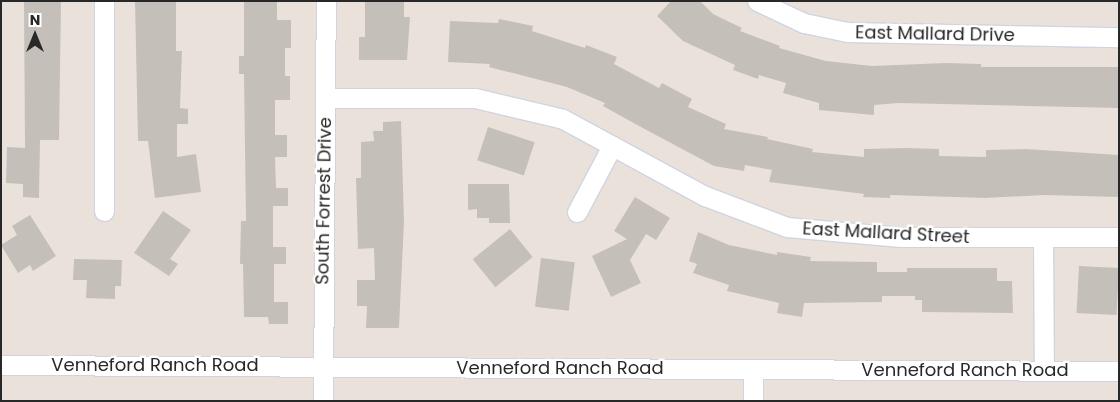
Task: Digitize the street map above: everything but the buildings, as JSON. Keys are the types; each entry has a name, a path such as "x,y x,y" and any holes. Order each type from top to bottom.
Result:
{"street":[{"path":"104,1 104,211"},
{"name":"South Forrest Drive","path":"323,401 326,1"},
{"name":"East Mallard Drive","path":"758,1 804,23 847,32 1119,37"},
{"name":"East Mallard Street","path":"325,98 476,98 563,119 705,196 787,228 901,237 1119,237"},
{"path":"576,212 612,146"},
{"path":"1043,238 1044,371"},
{"name":"Venneford Ranch Road","path":"1,365 1119,371"},
{"path":"753,369 754,401"}]}
